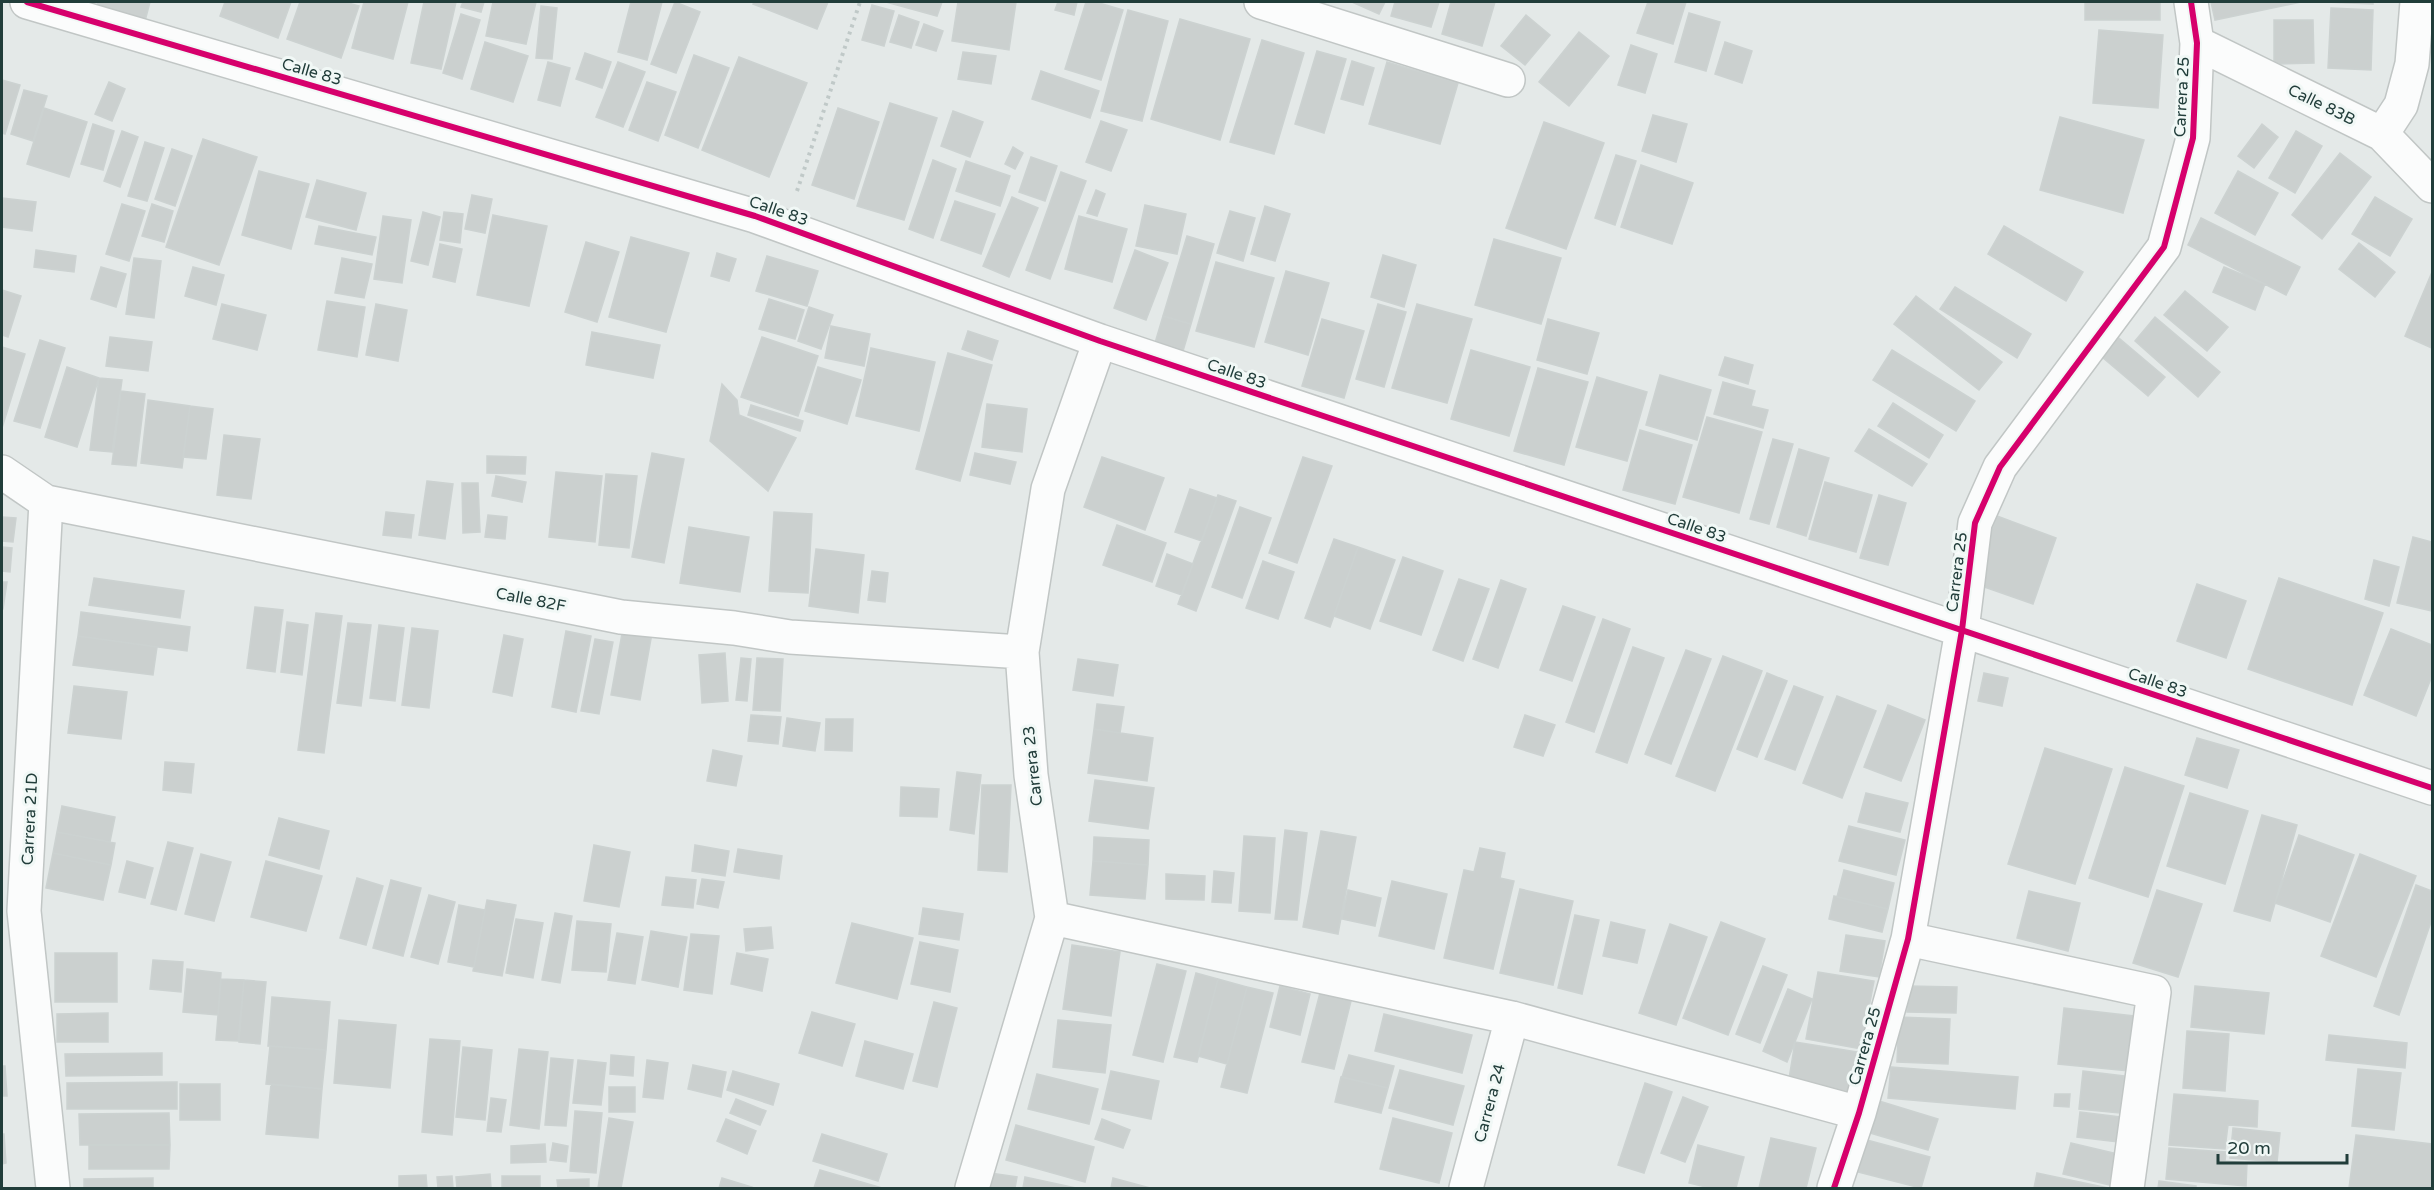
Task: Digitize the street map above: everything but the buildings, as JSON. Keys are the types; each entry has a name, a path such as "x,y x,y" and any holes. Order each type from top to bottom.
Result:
{"street":[{"name":"Calle 83","path":"27,2 786,226 1100,341 2433,788"},
{"path":"1261,2 1508,80"},
{"name":"Carrera 25","path":"1834,1188 1859,1113 1908,939 1962,630 1975,523 2000,467 2164,247 2193,138 2197,43 2191,2"},
{"path":"2382,134 2401,105 2412,64 2417,2"},
{"name":"Calle 83B","path":"2197,43 2382,134 2433,186"},
{"name":"Carrera 23","path":"972,1188 1052,918 1031,775 1022,652 1048,489 1100,341"},
{"path":"2,472 46,502"},
{"name":"Calle 82F","path":"46,502 621,617 734,628 790,637 1022,652"},
{"name":"Carrera 21D","path":"46,502 24,911 53,1188"},
{"path":"1052,918 1512,1018 1859,1113"},
{"path":"1908,939 2154,992 2127,1188"},
{"name":"Carrera 24","path":"1466,1188 1512,1018"}],"path":[{"path":"786,226 860,2"}],"cycle path":[{"path":"27,2 755,216 1100,341 2432,788"},
{"path":"1834,1188 1859,1113 1908,939 1962,630 1975,523 2000,467 2164,247 2193,138 2197,43 2191,2"}]}
